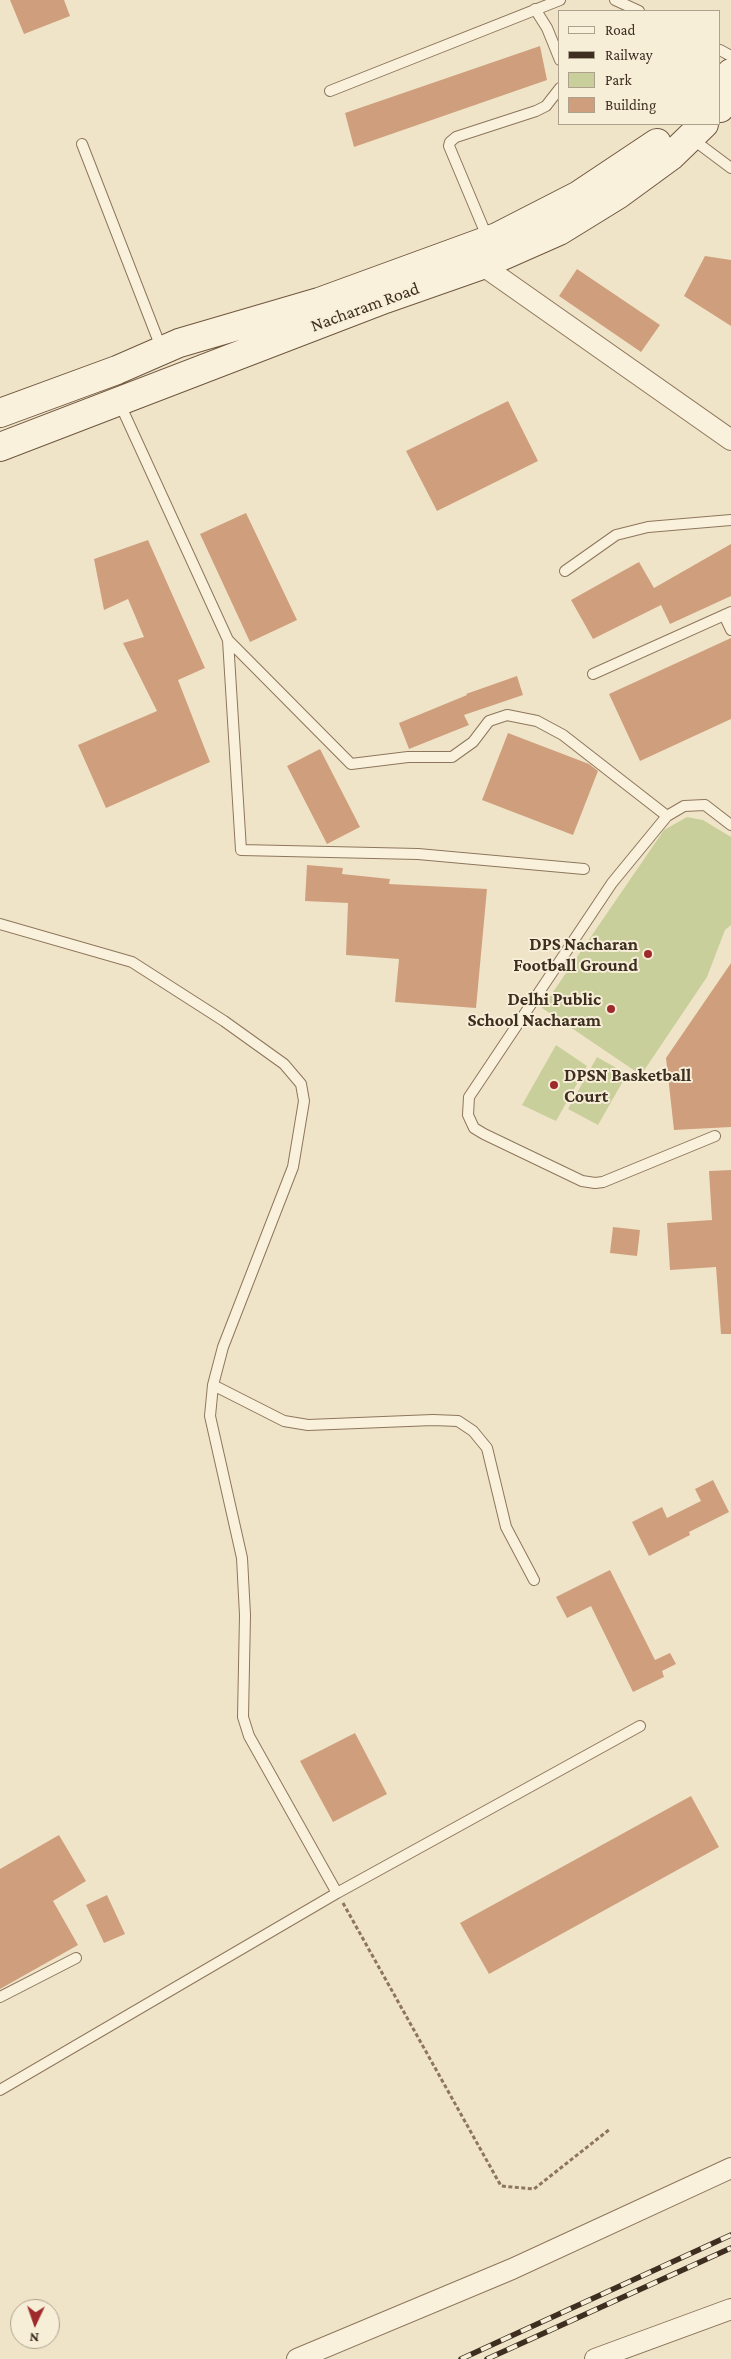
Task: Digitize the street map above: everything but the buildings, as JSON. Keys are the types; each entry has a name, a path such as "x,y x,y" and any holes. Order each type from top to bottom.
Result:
{"main road":[{"path":"721,83 731,73"},
{"path":"721,107 731,95"},
{"name":"Nacharam Road","path":"0,447 385,299 481,250 579,196 647,152 692,128"},
{"name":"Nacharam Road","path":"0,413 117,370 179,344 320,302 481,250"}],"street":[{"path":"481,250 731,440"},
{"path":"297,2359 512,2269 731,2168"},
{"path":"595,2359 731,2309"}],"lane":[{"path":"330,91 560,0"},
{"path":"616,0 637,10"},
{"path":"535,9 547,28 558,55"},
{"path":"481,250 449,146 450,142 456,137 536,111 546,106 558,91"},
{"path":"692,128 731,168"},
{"path":"82,144 162,351"},
{"path":"119,402 228,640 351,764 408,756 452,757 473,742 489,721 507,715 537,721 563,735 667,816"},
{"path":"565,571 616,535 648,527 730,520"},
{"path":"593,674 727,613 731,630"},
{"path":"228,640 241,850 418,854 584,869"},
{"path":"715,1136 603,1182 595,1183 582,1181 484,1134 474,1128 468,1115 469,1097 612,883 667,816 684,806 705,805 731,825"},
{"path":"0,924 132,962 224,1021 284,1064 301,1084 304,1101 293,1167 223,1347 212,1385 210,1416 242,1558 245,1616 243,1717 249,1736 337,1893"},
{"path":"212,1385 284,1421 308,1425 433,1420 458,1421 473,1430 487,1448 506,1528 534,1580"},
{"path":"0,2090 337,1893 640,1726"},
{"path":"0,1997 76,1958"}],"path":[{"path":"337,1893 501,2186 534,2189 610,2129"}],"green space":[{"name":"DPS Nacharan Football Ground","path":"687,817 703,820 731,837 731,925 725,930 707,977 641,1075 542,1008 664,830"},
{"name":"DPSN Basketball Court","path":"556,1045 587,1066 556,1121 522,1105"},
{"path":"597,1057 627,1074 598,1125 568,1109"}],"railway":[{"path":"461,2359 731,2235"},
{"path":"487,2359 731,2248"}],"place":[{"name":"DPS Nacharan Football Ground","path":"648,954"},
{"name":"Delhi Public School Nacharam","path":"611,1009"},
{"name":"DPSN Basketball Court","path":"554,1085"}]}
